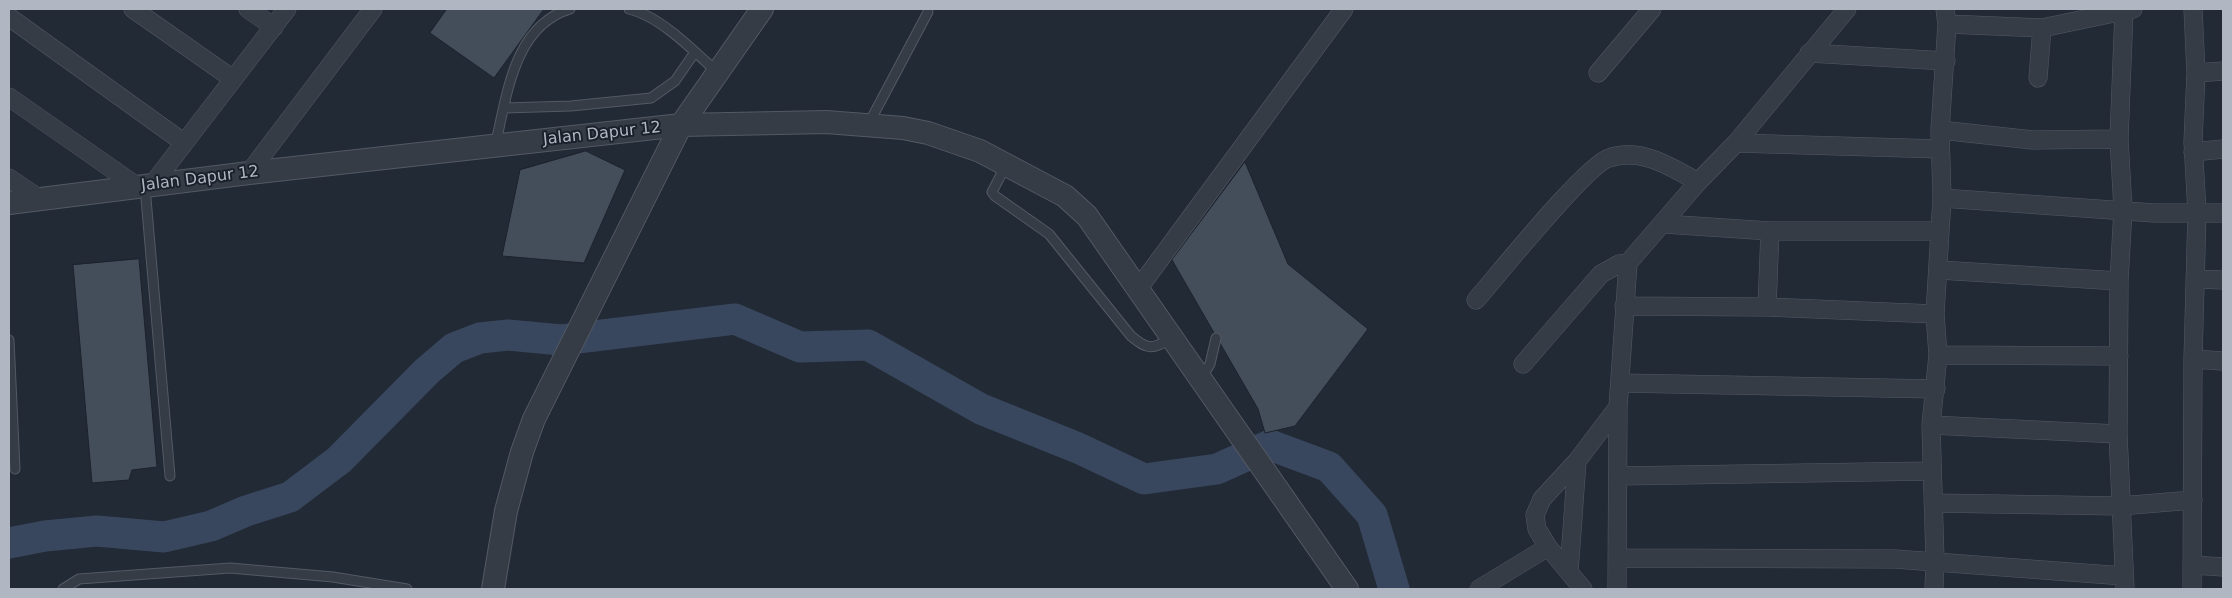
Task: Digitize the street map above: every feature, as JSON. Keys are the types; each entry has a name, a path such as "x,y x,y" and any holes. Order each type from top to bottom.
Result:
{"street":[{"path":"132,9 232,79"},
{"path":"248,9 274,27"},
{"path":"9,97 145,186 183,142 288,9"},
{"path":"249,173 373,9"},
{"path":"493,589 508,502 522,452 534,420 681,125 762,9"},
{"path":"1598,73 1652,9"},
{"path":"1617,589 1619,558 1618,406 1628,263 1664,224 1698,182 1736,143 1809,53 1848,9"},
{"path":"2192,589 2193,359 2197,212 2193,152 2196,72 2193,9"},
{"path":"1619,558 1935,560 2124,583 2118,434 2119,281 2123,210 2119,139 2128,10 2042,28 1946,16 1946,61 1940,130 1942,198 1935,314 1938,355 1931,425 1935,560 1934,589"},
{"path":"1138,289 1336,12"},
{"path":"9,16 183,142"},
{"path":"2038,78 2042,28"},
{"path":"1809,53 1946,61"},
{"path":"2196,72 2223,71"},
{"name":"Jalan Dapur 12","path":"9,203 249,173 681,125 826,122 903,128 928,133 980,151 1006,164 1065,196 1087,216 1347,589"},
{"path":"1940,130 2033,140 2119,139"},
{"path":"1736,143 1940,149"},
{"path":"2193,152 2223,149"},
{"path":"1476,300 1585,176 1607,158 1622,155 1658,160 1698,182"},
{"path":"9,178 40,199"},
{"path":"1942,198 2154,213 2223,213"},
{"path":"1664,224 1770,231 1940,231"},
{"path":"1767,307 1770,231"},
{"path":"1523,364 1601,274 1619,264 1628,263"},
{"path":"1939,270 2119,281"},
{"path":"2196,279 2223,280"},
{"path":"1624,306 1767,307 1935,314"},
{"path":"1938,355 2119,356"},
{"path":"2193,359 2223,361"},
{"path":"1621,383 1936,388"},
{"path":"1583,589 1548,547 1535,523 1538,506 1577,461 1618,406"},
{"path":"1931,425 2118,434"},
{"path":"1569,572 1577,461"},
{"path":"1619,476 1931,471"},
{"path":"1933,503 2120,506 2193,500"},
{"path":"1479,589 1548,547"},
{"path":"2193,565 2223,567"}],"lane":[{"path":"494,146 513,69 526,45 540,27 556,13 570,9"},
{"path":"629,9 638,11 656,21 718,73"},
{"path":"868,125 928,12"},
{"path":"504,108 571,106 651,98 675,80 695,52"},
{"path":"1006,164 993,186 992,192 995,196 1049,234 1131,336 1143,346 1154,348 1172,338"},
{"path":"145,186 170,476"},
{"path":"1200,380 1210,364 1216,338"},
{"path":"9,340 15,469"},
{"path":"63,589 79,579 230,568 333,577 385,587 407,589"}],"building":[{"path":"447,9 544,9 494,78 430,33"},
{"path":"586,151 625,170 584,263 502,256 520,170"},
{"path":"1245,162 1288,264 1368,329 1295,426 1265,433 1258,409 1172,260"},
{"path":"139,259 157,467 132,470 129,480 92,483 73,265"}],"waterway":[{"path":"9,543 45,536 97,531 164,537 211,526 246,511 290,497 339,460 427,371 454,348 480,338 508,335 561,340 735,319 800,347 868,345 981,409 1078,448 1144,479 1217,469 1270,445 1329,467 1372,515 1394,589"}]}
